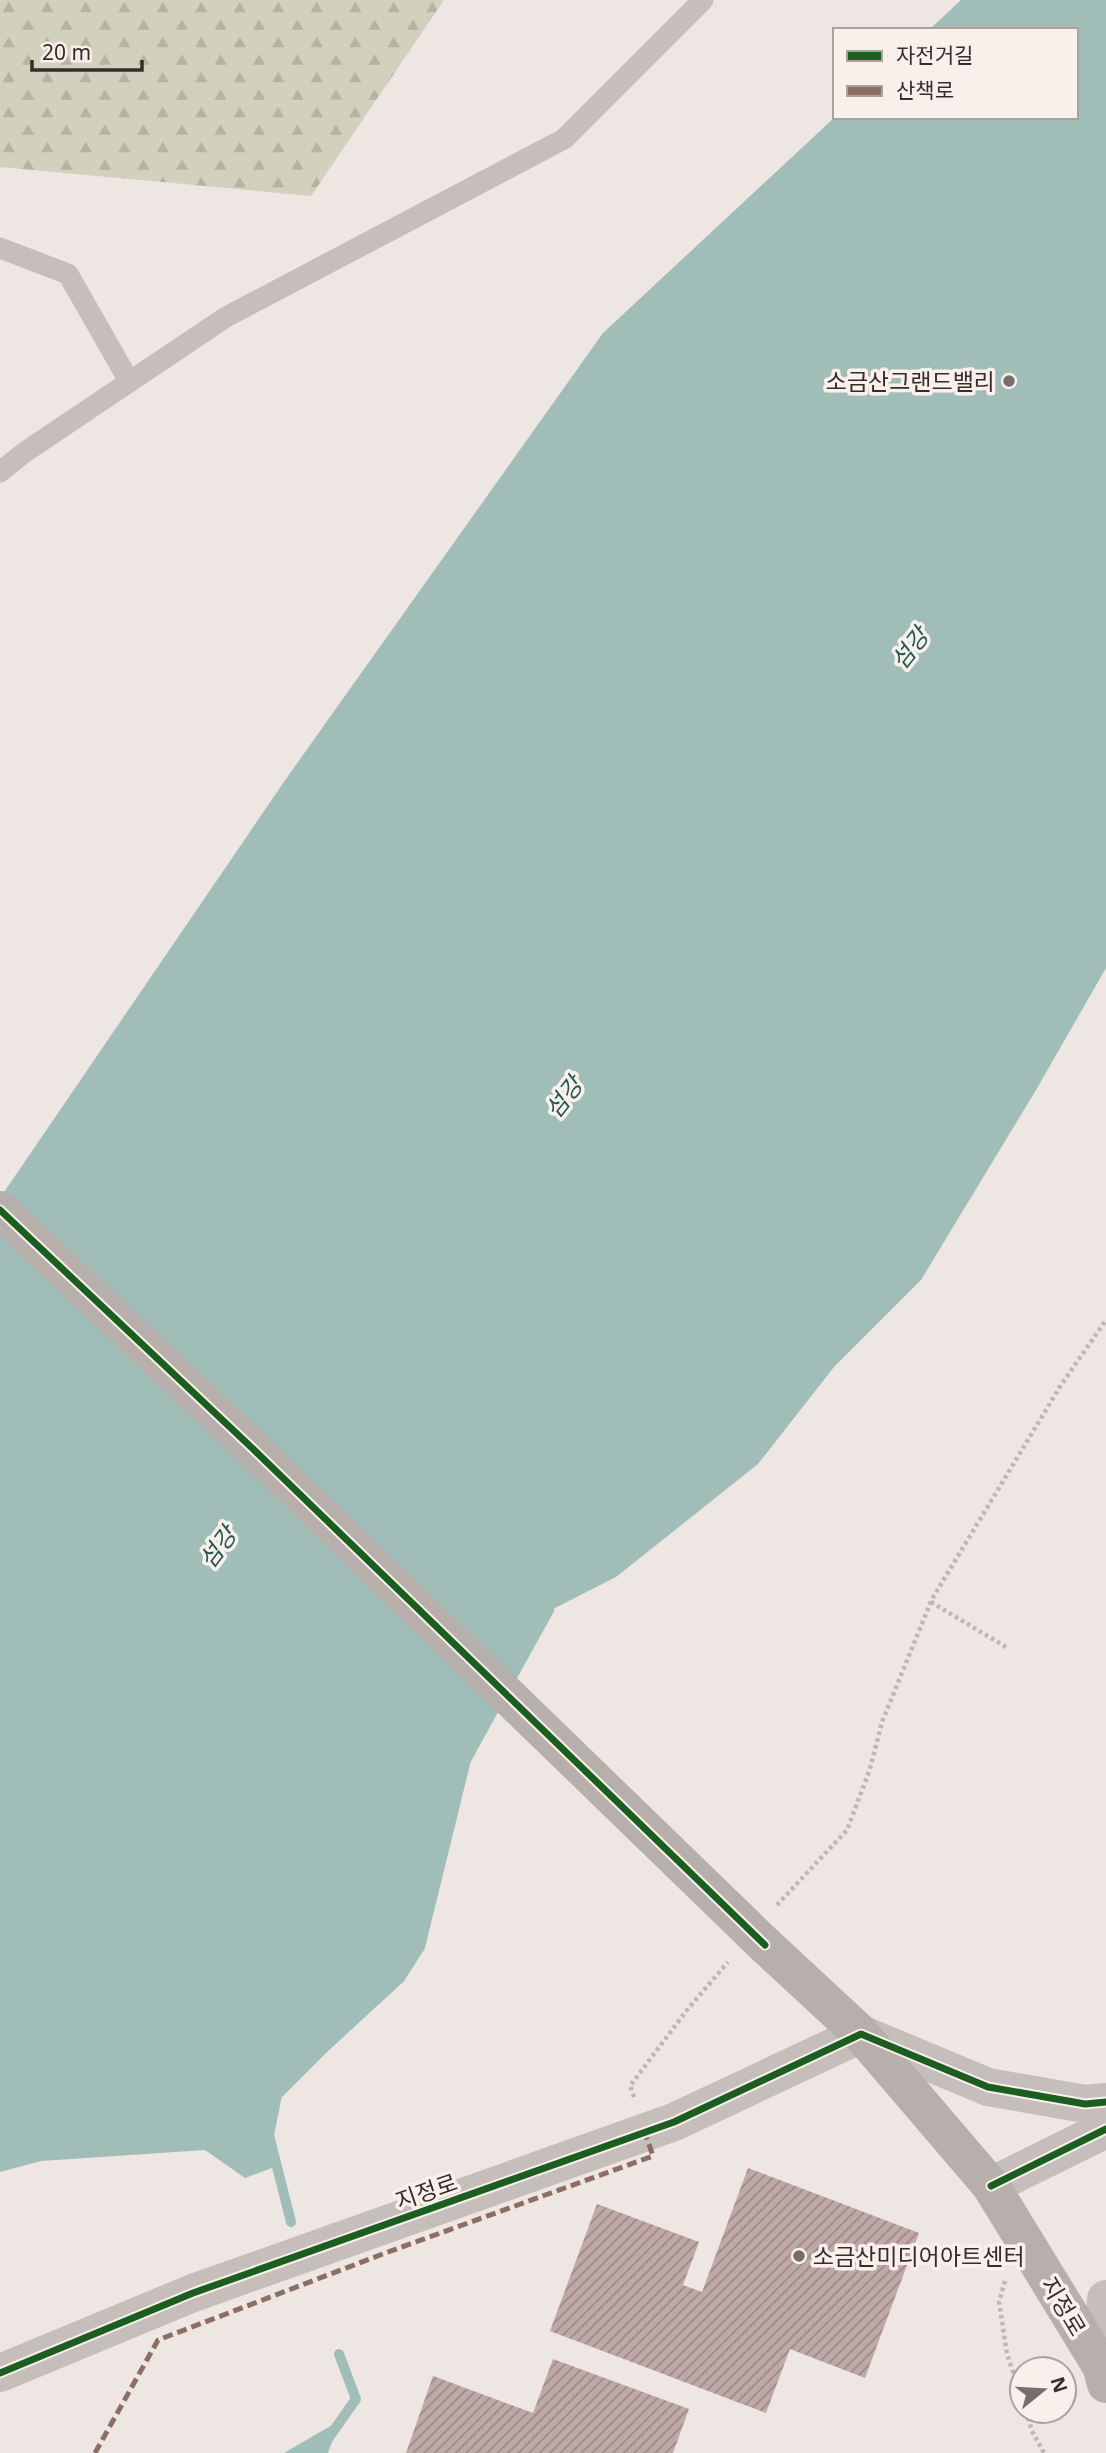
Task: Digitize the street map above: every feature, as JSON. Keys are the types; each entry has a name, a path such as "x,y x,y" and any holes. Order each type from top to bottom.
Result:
{"main road":[{"name":"지정로","path":"0,1210 251,1447 765,1945 861,2034 991,2186 1104,2375"}],"street":[{"path":"861,2034 988,2087 1085,2104 1106,2102"},
{"name":"지정로","path":"0,2373 193,2293 674,2122 861,2034"},
{"path":"991,2186 1106,2129"},
{"path":"1104,2375 1106,2299"}],"lane":[{"path":"0,472 226,317 564,139 703,0"},
{"path":"0,248 68,274 129,382"}],"path":[{"path":"856,1806 870,1769 882,1721 931,1602 1060,1385 1106,1320"},
{"path":"931,1602 1006,1647"},
{"path":"1006,2276 999,2302 1008,2357"},
{"path":"1030,2425 1044,2453"}],"green space":[{"path":"0,0 444,0 311,196 0,167"}],"water":[{"name":"섬강","path":"961,0 1106,0 1106,968 921,1280 834,1367 758,1464 616,1577 549,1611 466,1760 420,1947 400,1978 277,2095 269,2135 277,2166 245,2178 205,2150 41,2161 0,2172 0,1198 288,776 603,333 833,119 1078,119 1078,28 931,28"},
{"path":"339,2421 328,2453 284,2453"}],"building":[{"path":"748,2168 919,2233 865,2378 790,2349 766,2413 550,2331 597,2204 699,2242 683,2285 702,2292"},
{"path":"553,2359 689,2409 673,2453 406,2453 433,2376 533,2413"}],"waterway":[{"path":"508,1684 549,1610 547,1599"},
{"path":"291,2222 269,2135 277,2095 400,1978 420,1947 466,1760 500,1698"},
{"path":"318,2453 356,2399 339,2354"}],"marked path":[{"path":"95,2453 158,2340 388,2252 653,2156 645,2133"}],"cycle path":[{"path":"0,1210 251,1447 765,1945"},
{"path":"0,2373 193,2293 674,2122 861,2034 988,2087 1085,2104 1106,2102"},
{"path":"991,2186 1106,2129"}],"place":[{"name":"소금산그랜드밸리","path":"1009,381"},
{"name":"소금산미디어아트센터","path":"799,2256"}]}
